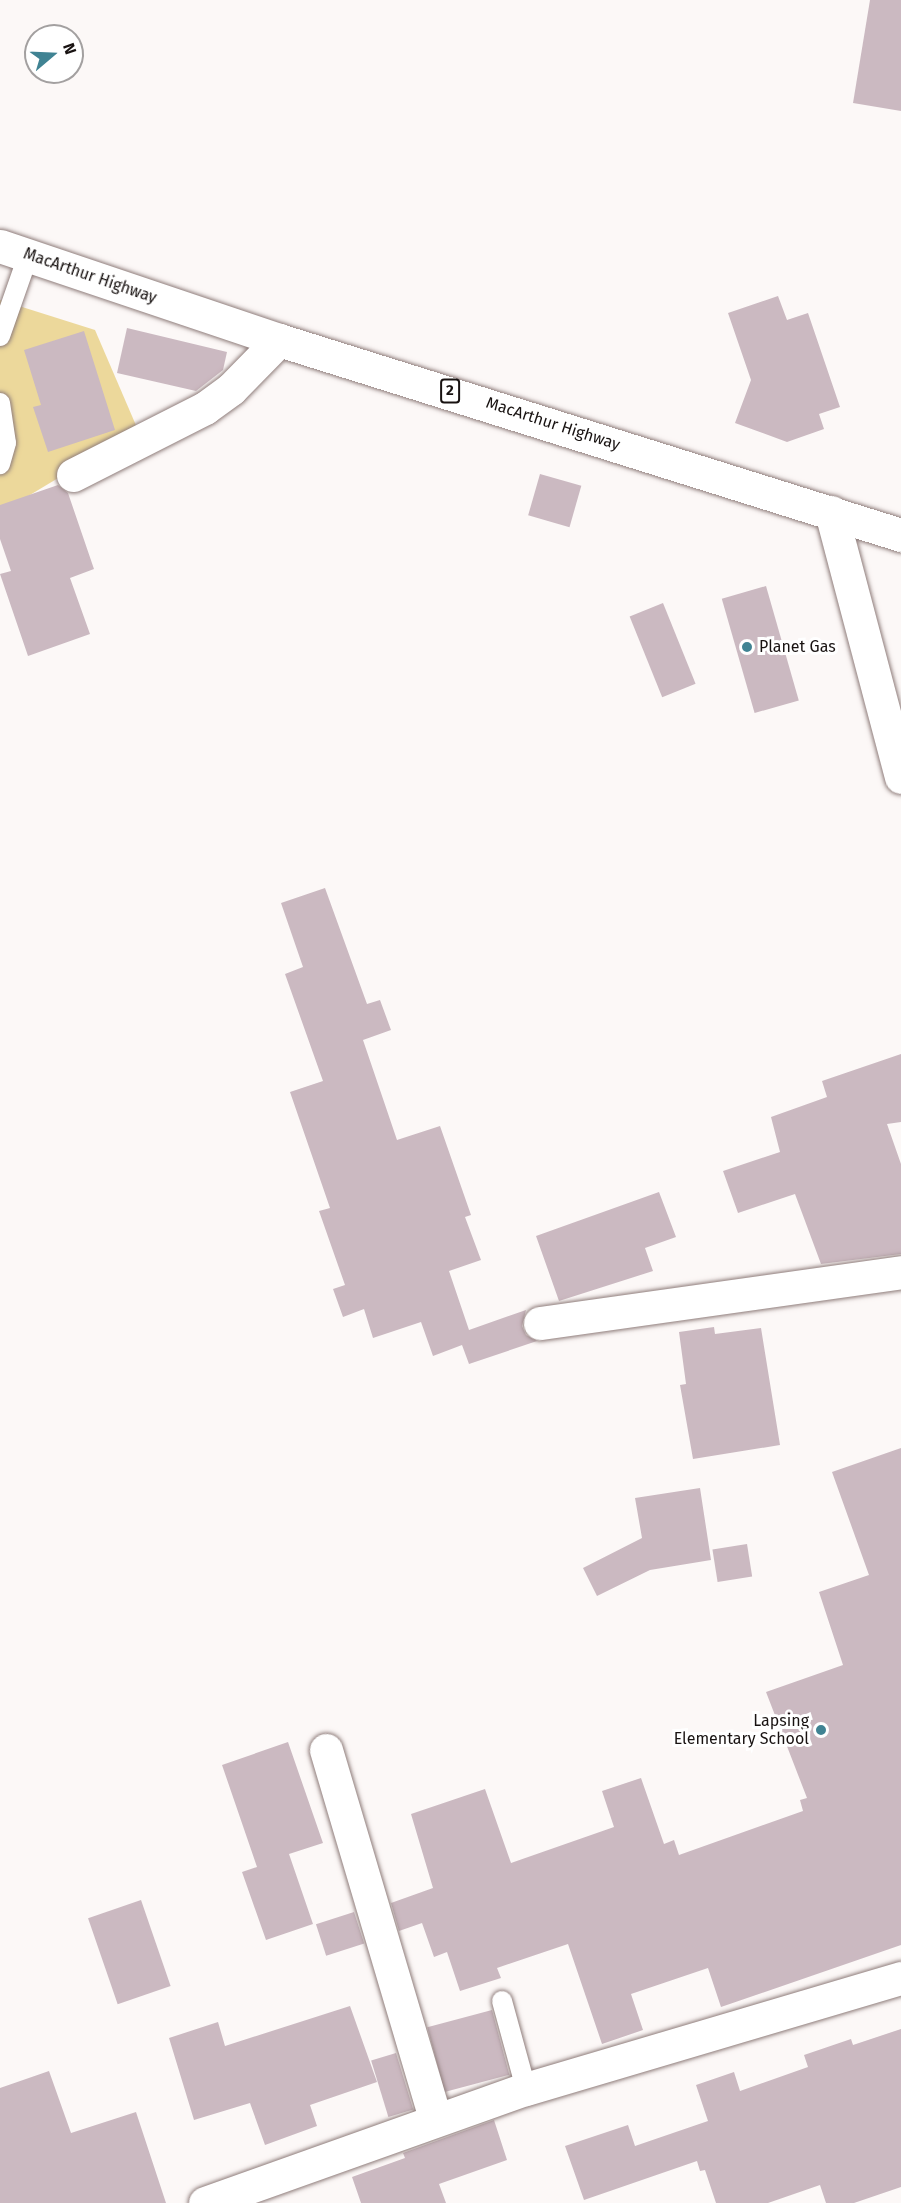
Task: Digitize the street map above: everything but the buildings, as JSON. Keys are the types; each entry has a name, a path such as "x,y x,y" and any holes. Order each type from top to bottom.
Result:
{"main road":[{"name":"MacArthur Highway","path":"14,251 279,340 901,535"},
{"path":"74,475 205,408 231,389 279,340"},
{"path":"831,512 901,777"},
{"path":"540,1323 901,1272"},
{"path":"326,1750 435,2119"},
{"path":"205,2203 435,2119 526,2089 901,1979"}],"lane":[{"path":"0,336 14,251"},
{"path":"0,403 6,443 0,464"},
{"path":"502,2001 526,2089"}],"shaded area":[{"path":"0,300 95,330 138,430 0,513"}],"place":[{"name":"Planet Gas","path":"747,647"},
{"name":"Lapsing Elementary School","path":"821,1730"}]}
